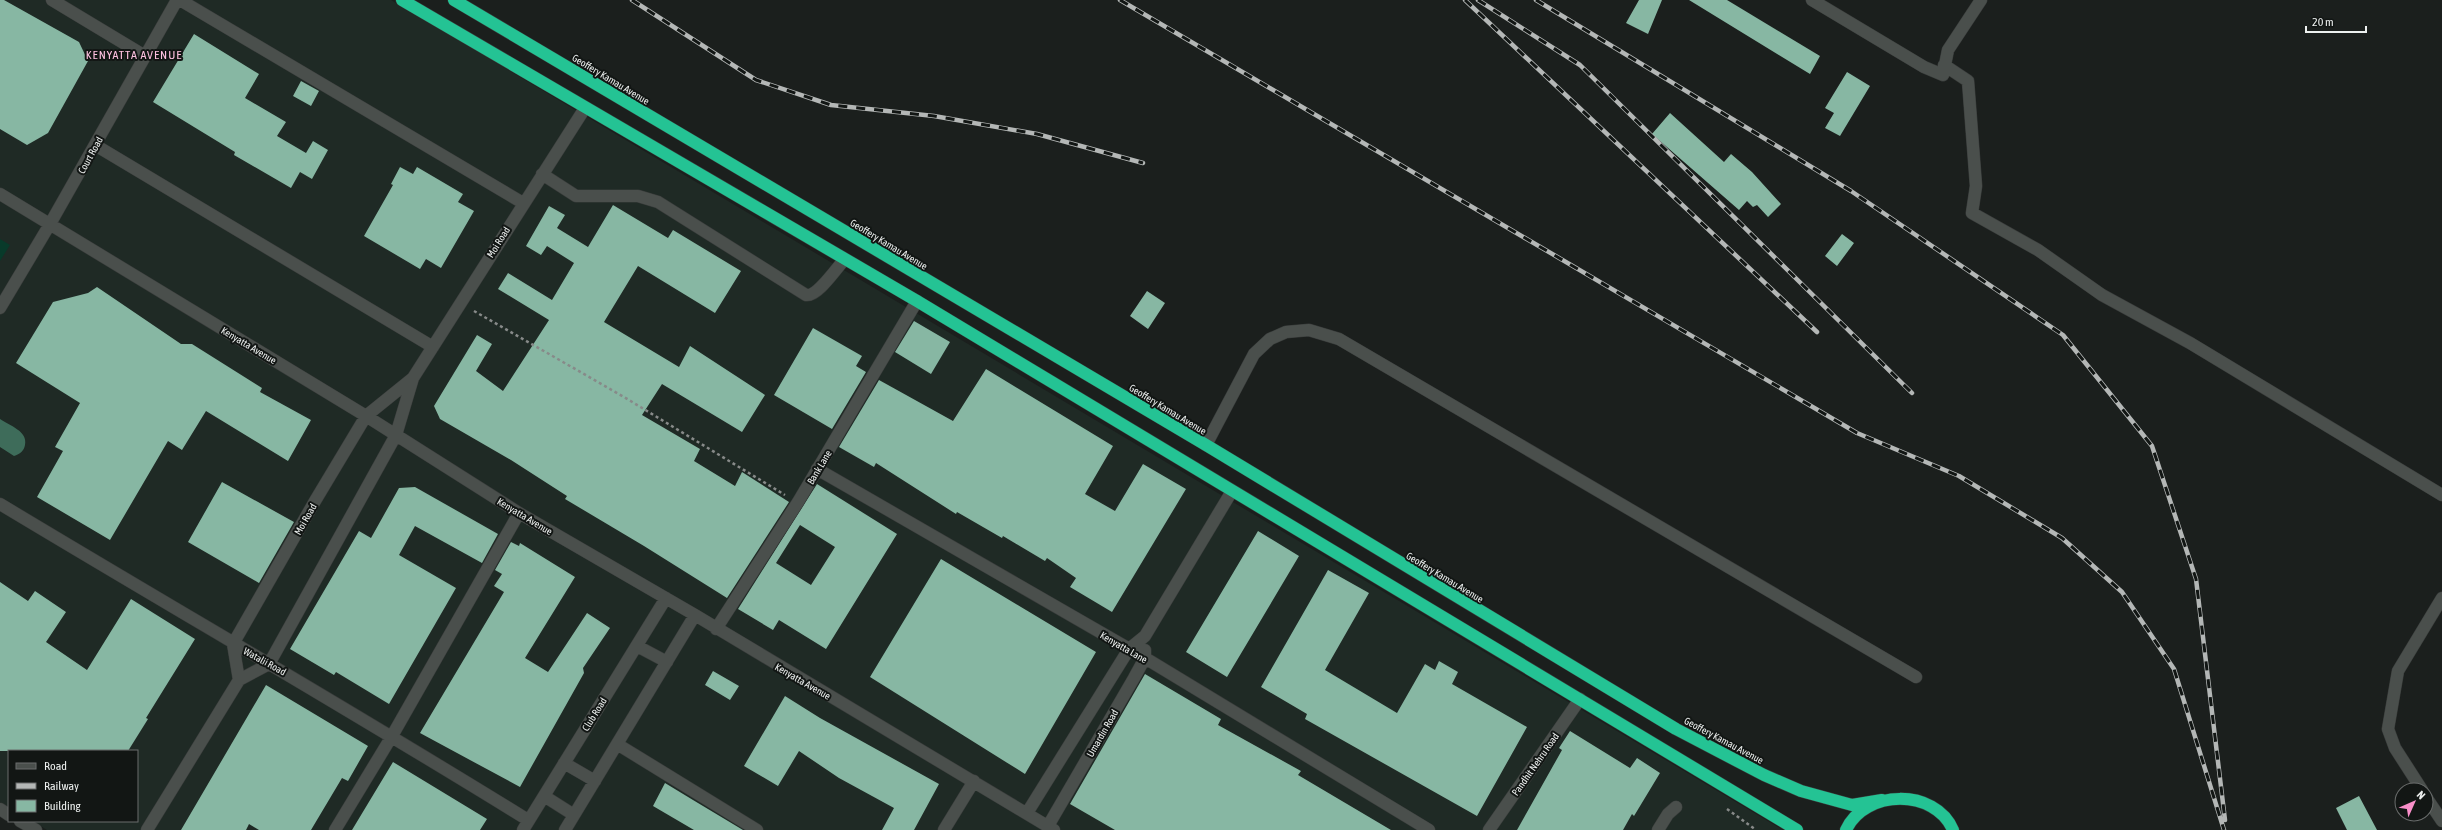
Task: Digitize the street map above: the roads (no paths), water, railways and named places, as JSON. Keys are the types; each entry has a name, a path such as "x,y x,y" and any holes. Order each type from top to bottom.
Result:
{"highway":[{"path":"402,0 844,260 917,301 1797,830"},
{"name":"Geoffery Kamau Avenue","path":"454,0 1206,446 1676,729 1764,775 1801,791 1852,805 1901,798 1921,801 1938,811 1953,830"},
{"path":"1846,830 1863,810 1882,800"}],"street":[{"path":"52,0 145,56"},
{"path":"178,0 523,203"},
{"name":"Court Road","path":"0,308 50,224 178,0"},
{"path":"1812,0 1924,67 1943,75 1948,50 1981,0"},
{"path":"1944,65 1968,81 1976,186 1972,214 2038,250 2102,295 2190,343 2442,495"},
{"name":"Moi Road","path":"269,664 396,435 413,378 523,203 585,108"},
{"path":"95,145 433,347"},
{"path":"542,174 576,196 638,196 658,202 806,295 811,296 817,292 844,260"},
{"name":"Kenyatta Avenue","path":"0,194 366,416 519,513 695,615 716,629 1051,828"},
{"name":"Bank Lane","path":"716,629 798,502 917,301"},
{"path":"1206,446 1254,354 1270,339 1286,332 1309,330 1339,339 1916,677"},
{"name":"Moi Road","path":"233,644 366,416 413,378"},
{"name":"Kenyatta Lane","path":"817,470 1145,658 1429,830"},
{"name":"Umardin Road","path":"1026,813 1129,649 1144,636 1232,491"},
{"name":"Watalii Road","path":"0,504 233,644 392,736 526,825"},
{"path":"336,830 392,736 519,513"},
{"name":"Club Road","path":"526,825 666,598"},
{"path":"2417,782 2396,748 2389,725 2398,671 2442,598"},
{"path":"565,830 695,615"},
{"path":"1144,636 1145,658"},
{"path":"233,644 239,680"},
{"path":"637,646 667,662"},
{"name":"Umardin Road","path":"1051,828 1145,658"},
{"path":"147,830 239,680 269,664"},
{"name":"Pandhit Nehru Road","path":"1489,830 1580,699"},
{"path":"617,744 757,830"},
{"path":"564,763 595,781"},
{"path":"944,830 974,781"},
{"path":"544,796 574,815"},
{"path":"1658,830 1668,814 1676,807"},
{"path":"2434,809 2442,821"},
{"path":"22,822 36,830"}],"railway":[{"path":"632,0 756,80 831,105 934,116 1037,134 1143,163"},
{"path":"1120,0 1857,433 1959,476 2062,538 2122,592 2174,669 2224,830"},
{"path":"1465,0 1817,332"},
{"path":"1478,0 1580,65 1912,393"},
{"path":"1536,0 1851,191 2063,335 2152,446 2196,579 2225,820"}],"district":[{"name":"KENYATTA AVENUE","path":"134,55"}]}
